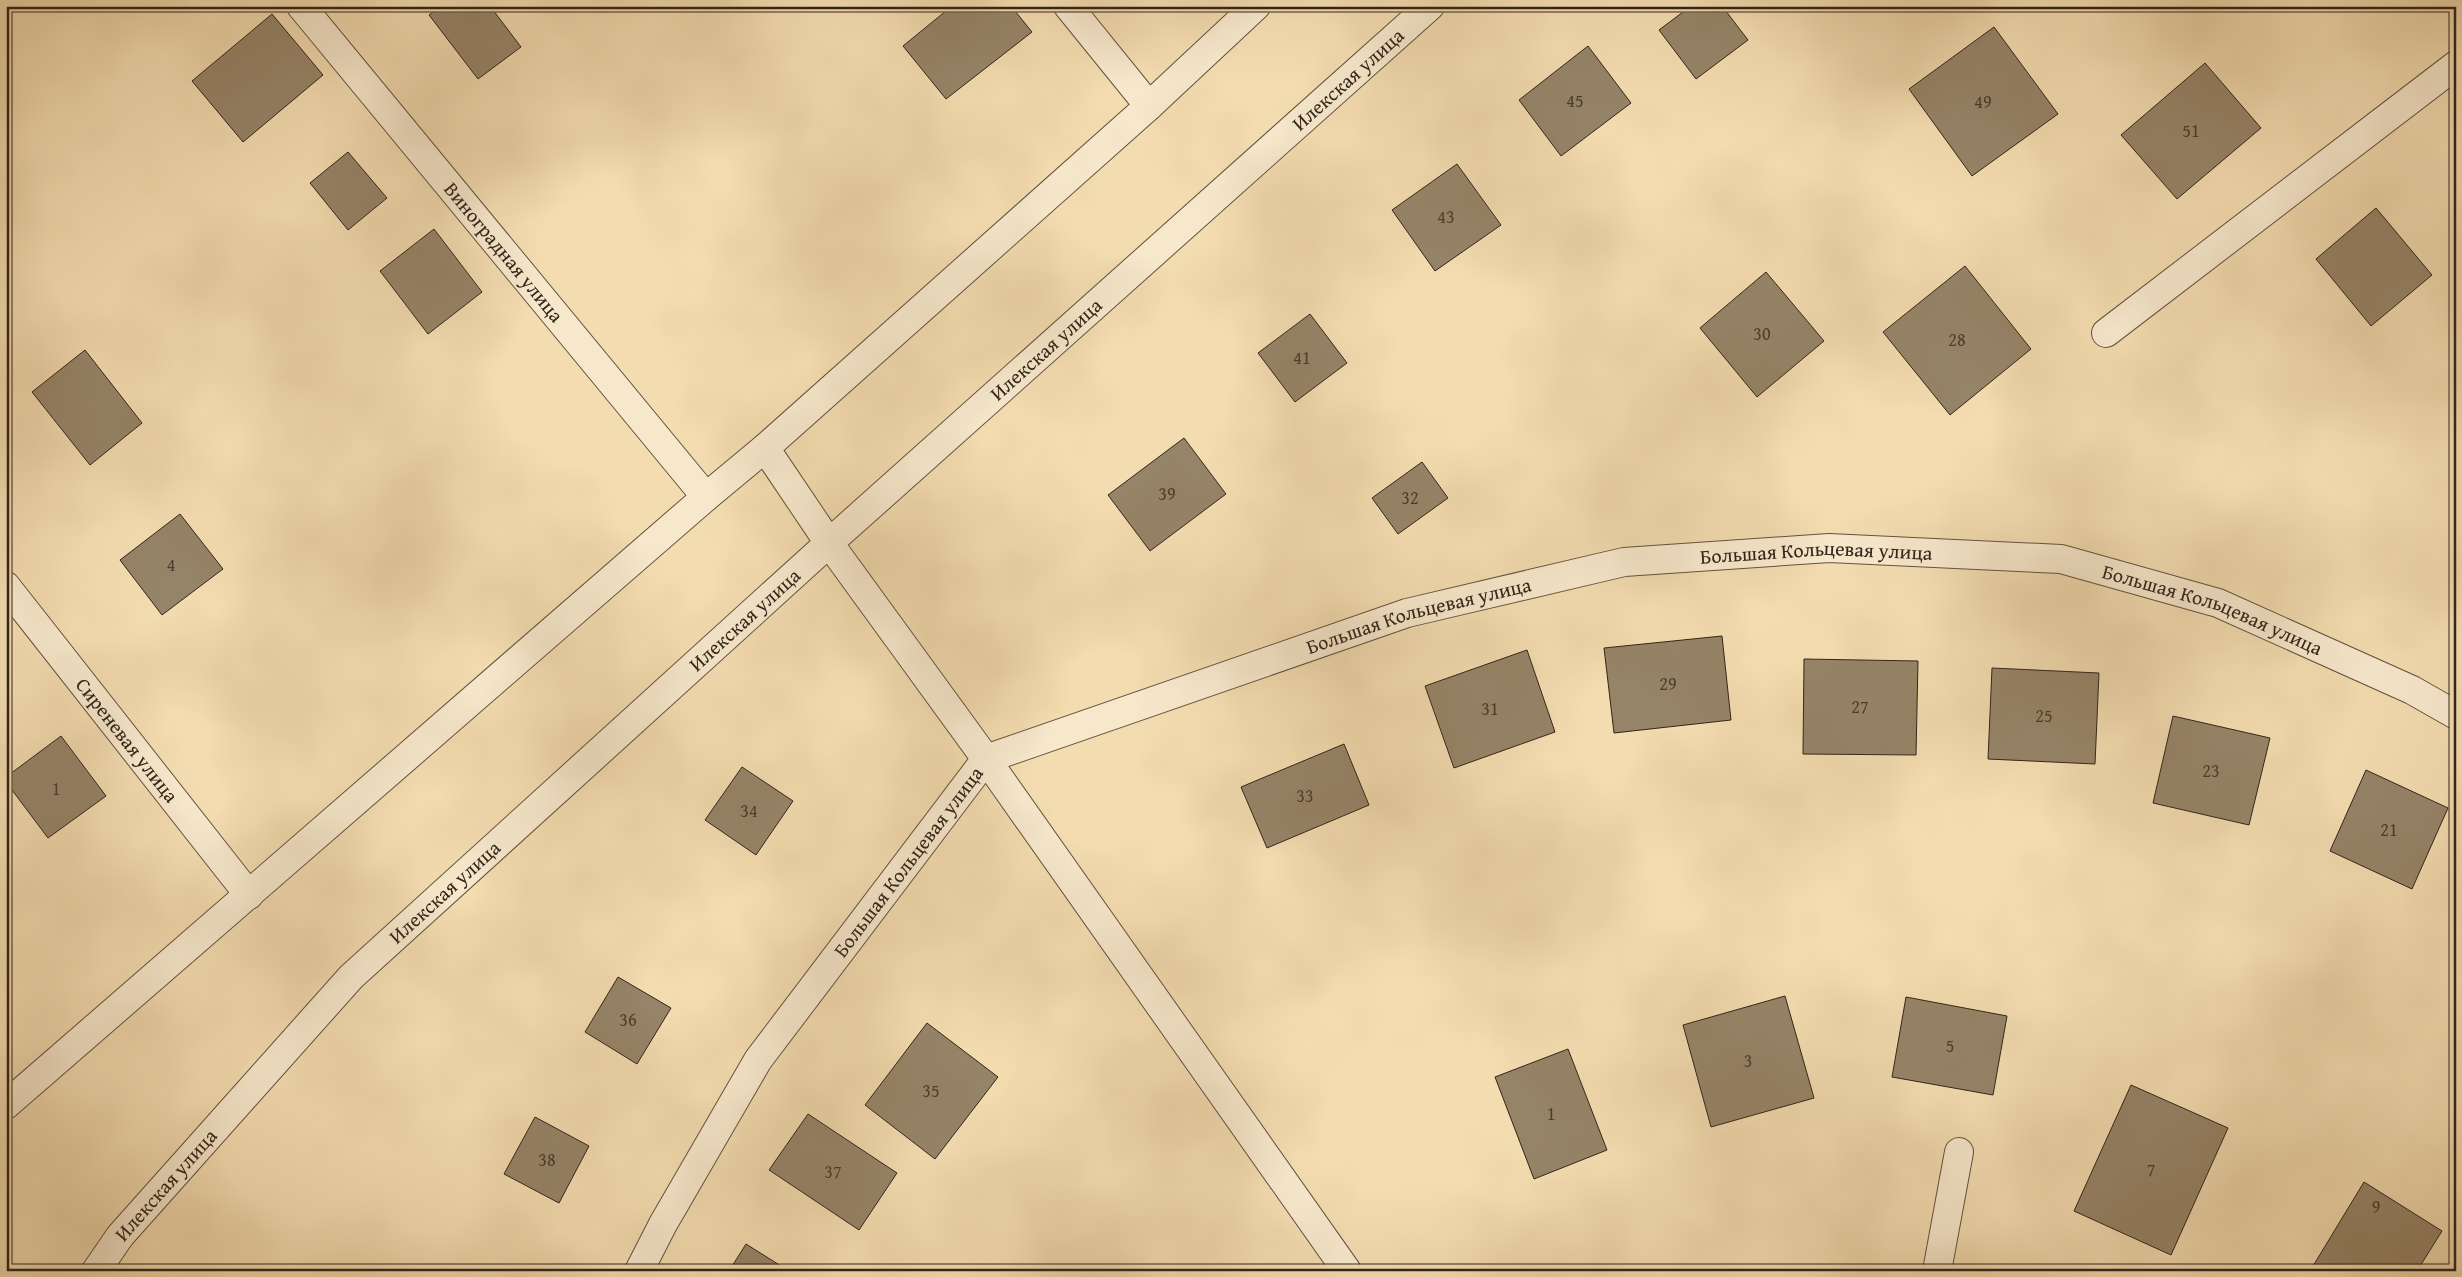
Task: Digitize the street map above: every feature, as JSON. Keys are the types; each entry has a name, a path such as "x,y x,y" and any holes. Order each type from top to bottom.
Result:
{"street":[{"name":"Виноградная улица","path":"301,6 706,497"},
{"path":"1068,6 1149,106"},
{"path":"6,1105 706,497 765,448 1149,106 1256,6"},
{"name":"Илекская улица","path":"96,1271 120,1236 351,977 829,544 1430,6"},
{"path":"2106,333 2456,65"},
{"path":"765,448 829,544 986,759 1346,1271"},
{"name":"Большая Кольцевая улица","path":"638,1271 662,1224 758,1060 986,759 1407,613 1624,562 1829,548 2061,559 2218,604 2412,690 2456,715"},
{"name":"Сиреневая улица","path":"6,586 249,895"},
{"path":"1937,1271 1958,1152"}],"building":[{"path":"441,6 490,6 521,47 478,79 429,15"},
{"path":"952,6 1011,6 1032,32 946,99 903,46"},
{"path":"1691,6 1722,6 1748,40 1696,79 1659,30"},
{"path":"272,14 323,75 243,142 192,81"},
{"path":"1994,27 2058,114 1972,176 1909,89"},
{"path":"1588,46 1631,103 1561,156 1519,100"},
{"path":"2205,63 2261,128 2177,199 2121,135"},
{"path":"348,152 387,198 348,230 310,183"},
{"path":"1457,164 1501,225 1435,271 1392,210"},
{"path":"2376,208 2432,275 2371,326 2316,259"},
{"path":"434,229 482,292 428,334 380,271"},
{"path":"1965,266 2031,349 1950,415 1883,332"},
{"path":"1766,272 1824,341 1757,397 1700,328"},
{"path":"1310,314 1347,363 1295,402 1258,353"},
{"path":"85,350 142,423 90,465 32,392"},
{"path":"1184,438 1226,494 1150,551 1108,495"},
{"path":"1422,462 1448,498 1398,534 1372,498"},
{"path":"180,514 223,569 162,615 120,560"},
{"path":"1722,636 1731,720 1614,733 1604,648"},
{"path":"6,647 12,654 6,658"},
{"path":"1527,650 1555,732 1454,768 1425,686"},
{"path":"1804,659 1918,661 1916,755 1803,754"},
{"path":"1992,668 2099,673 2095,764 1988,759"},
{"path":"2173,716 2270,738 2249,825 2153,803"},
{"path":"61,736 106,796 48,838 6,782 6,777"},
{"path":"1344,744 1369,805 1267,848 1241,787"},
{"path":"742,767 793,801 756,855 705,820"},
{"path":"2366,770 2448,808 2412,889 2330,851"},
{"path":"618,977 671,1008 637,1064 585,1032"},
{"path":"1785,996 1814,1098 1711,1127 1683,1025"},
{"path":"1906,997 2007,1016 1993,1095 1892,1077"},
{"path":"927,1023 998,1077 935,1159 865,1105"},
{"path":"1568,1049 1607,1150 1534,1179 1495,1077"},
{"path":"2131,1085 2228,1128 2171,1255 2074,1211"},
{"path":"808,1114 897,1173 859,1230 769,1170"},
{"path":"535,1117 589,1146 559,1203 504,1174"},
{"path":"2364,1182 2442,1231 2417,1271 2310,1271"},
{"path":"746,1244 789,1271 729,1271"}]}
